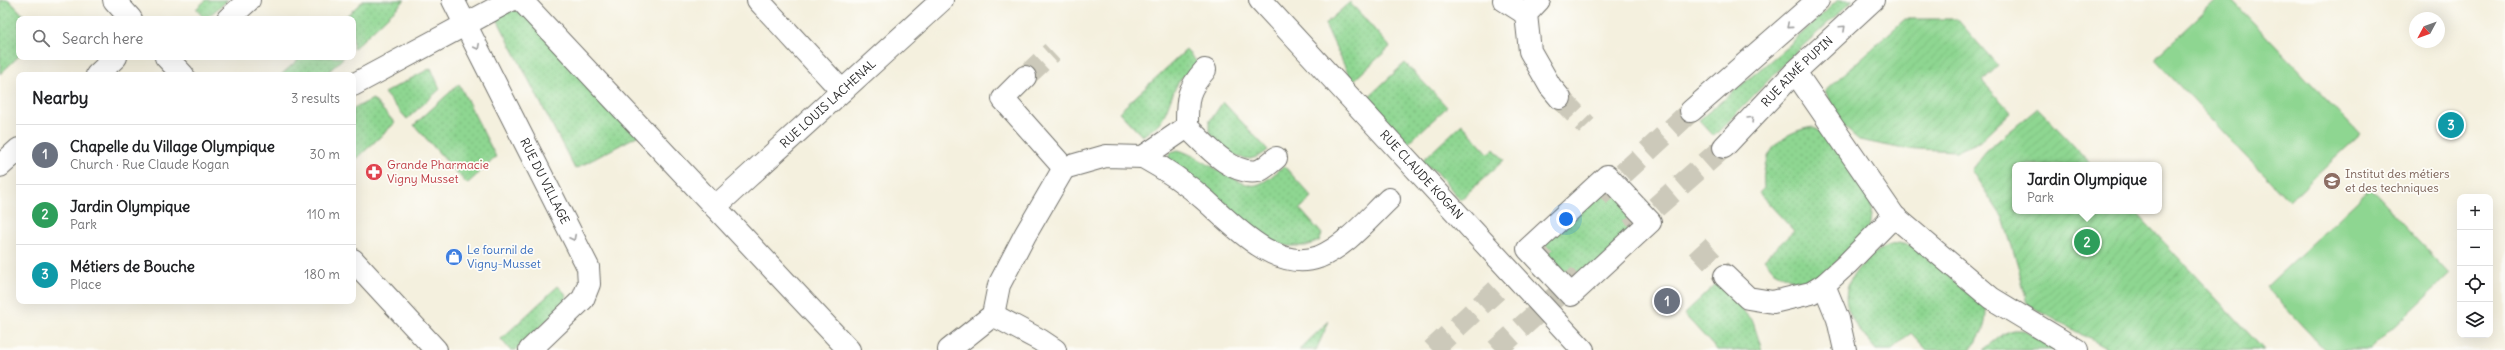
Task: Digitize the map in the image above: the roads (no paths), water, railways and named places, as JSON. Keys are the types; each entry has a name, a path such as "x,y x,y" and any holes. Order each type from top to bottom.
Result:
{"street":[{"path":"114,0 128,16"},
{"path":"231,16 248,0"},
{"name":"RUE DU VILLAGE","path":"453,0 588,267 589,284 583,299 530,350"},
{"path":"356,83 511,0"},
{"path":"521,0 849,350"},
{"path":"758,0 842,91"},
{"name":"RUE LOUIS LACHENAL","path":"716,208 942,0"},
{"name":"RUE CLAUDE KOGAN","path":"1260,0 1583,350"},
{"path":"1504,0 1533,7 1530,50 1550,86 1560,98"},
{"path":"1691,111 1818,0"},
{"name":"RUE AIMÉ PUPIN","path":"1724,147 1795,72 1874,0"},
{"path":"100,72 113,60"},
{"path":"1205,70 1193,84 1187,98 1187,127 1212,151 1241,171 1260,170 1276,158"},
{"path":"1795,72 1894,216 1990,298 2077,350"},
{"path":"1025,77 1003,99 1064,168"},
{"path":"1143,157 1187,127"},
{"path":"0,166 16,152"},
{"path":"949,350 993,315 999,285 1064,168 1106,156 1143,157 1166,169 1262,249 1295,260 1318,257 1339,246 1389,199"},
{"path":"1607,176 1650,222 1571,295 1528,249 1607,176"},
{"path":"1725,276 1748,298 1773,302 1811,293 1824,285 1894,216"},
{"path":"356,263 436,350"},
{"path":"1824,285 1838,319 1844,350"},
{"path":"993,315 1040,340 1055,350"}],"tunnel":[{"path":"1025,77 1052,52"},
{"path":"1560,98 1587,126"},
{"path":"1599,196 1691,111"},
{"path":"1631,229 1724,147"},
{"path":"1432,350 1549,242"},
{"path":"1697,246 1725,276"},
{"path":"1496,350 1579,276"}],"place":[{"name":"Métiers de Bouche","path":"2451,125"},
{"name":"Grande Pharmacie Vigny Musset","path":"374,172"},
{"name":"Institut des métiers et des techniques","path":"2332,181"},
{"name":"Jardin Olympique","path":"2087,242"},
{"name":"Le fournil de Vigny-Musset","path":"454,257"},
{"name":"Chapelle du Village Olympique","path":"1667,301"}]}
